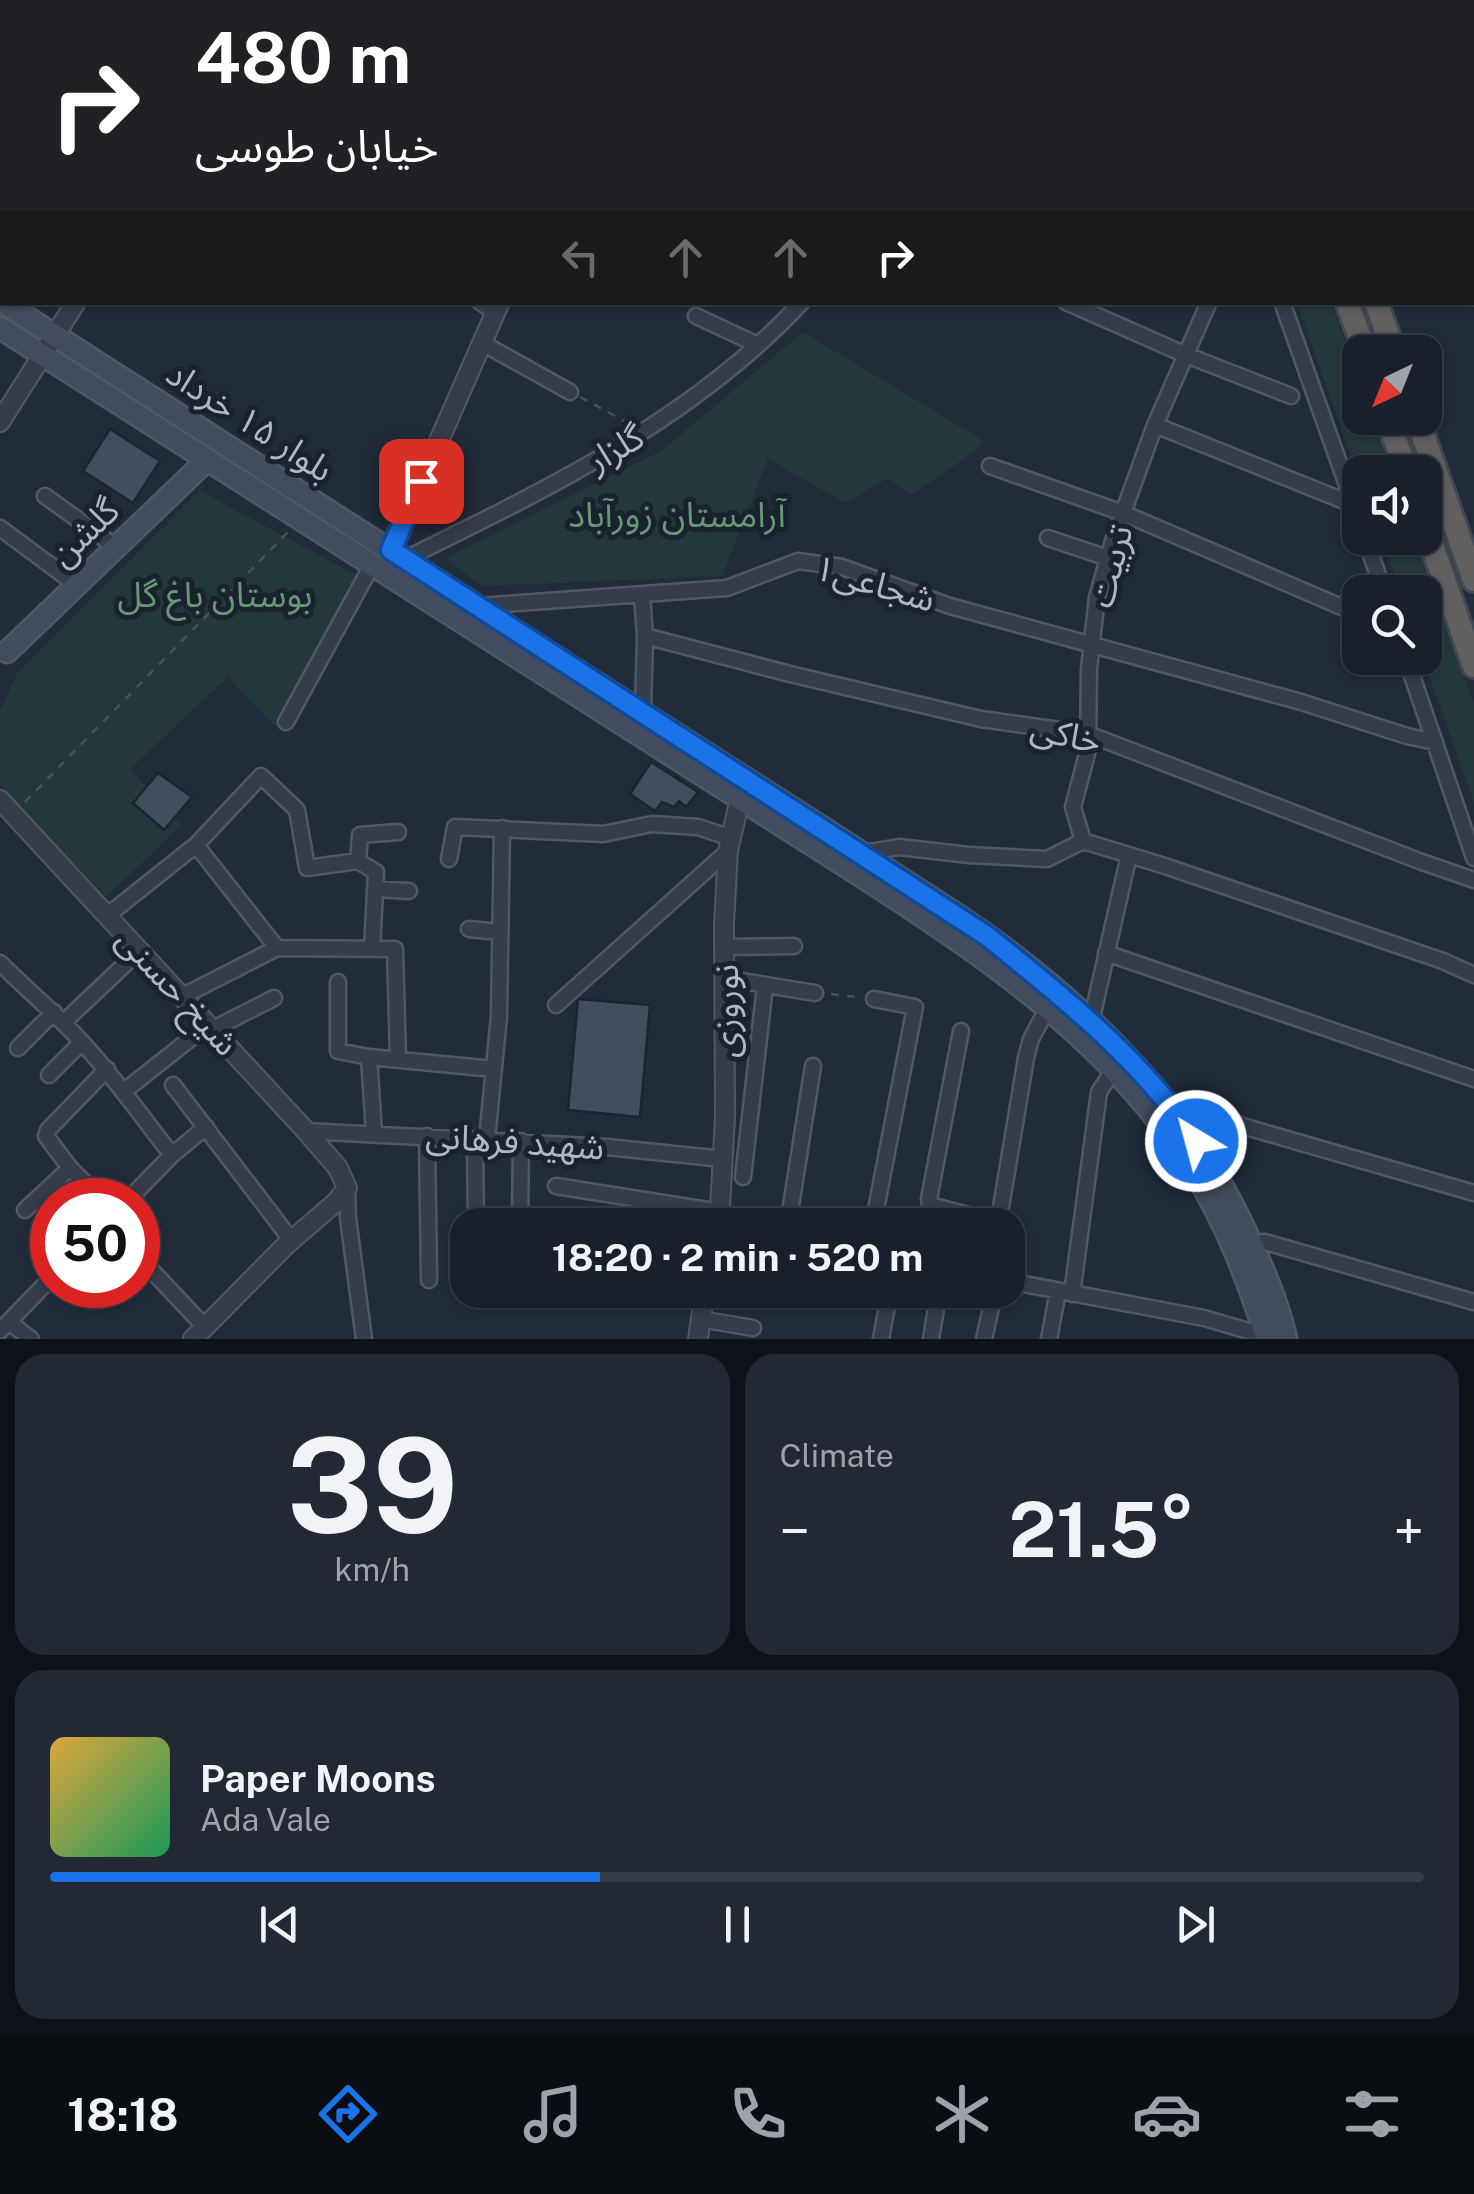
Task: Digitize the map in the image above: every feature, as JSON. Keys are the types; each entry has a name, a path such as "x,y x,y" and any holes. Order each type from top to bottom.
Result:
{"highway":[{"path":"1348,305 1359,335"},
{"path":"1377,305 1388,335"},
{"path":"1422,435 1474,580"},
{"path":"1435,555 1474,666"}],"main road":[{"name":"بلوار ۱۵ خرداد","path":"7,305 642,712 740,799 936,924 1047,1009 1114,1069 1169,1135 1221,1220 1273,1338"},
{"name":"بلوار ۱۵ خرداد","path":"0,328 372,564 862,853 987,936 1121,1049 1170,1105 1210,1162 1262,1265 1273,1338"},
{"name":"گلشن","path":"2,654 206,460"}],"street":[{"path":"0,422 74,305"},
{"name":"گلزار","path":"398,555 564,478 645,432 710,387 799,305"},
{"path":"1073,305 1291,396"},
{"name":"تربیت","path":"1083,841 1073,807 1088,750 1097,598 1155,425 1207,305"},
{"path":"1283,305 1342,471"},
{"path":"398,555 482,343 492,306"},
{"path":"696,316 758,345"},
{"path":"482,343 570,392"},
{"path":"1155,425 1342,500"},
{"path":"990,466 1123,514 1342,608"},
{"path":"45,496 116,547"},
{"path":"0,528 77,584"},
{"path":"1048,538 1108,558"},
{"name":"شجاعی۱","path":"478,606 727,588 798,561 842,567 950,606 1435,742"},
{"path":"286,722 372,564"},
{"path":"642,595 642,712"},
{"name":"خاکی","path":"644,636 981,718 1088,734 1474,880"},
{"path":"1412,675 1474,858"},
{"path":"108,916 196,845 261,776 297,810 308,868 358,861 376,872 372,949"},
{"name":"نوروزی","path":"720,1208 729,845 740,799"},
{"name":"شیخ حسنی","path":"0,800 306,1130 338,1168 347,1188"},
{"path":"449,859 455,827 603,834 652,824 698,827 729,845 556,1005"},
{"path":"477,1208 481,1139 499,1016 502,828"},
{"path":"358,861 360,835 398,832"},
{"path":"862,853 899,848 1047,859 1083,841 1474,975"},
{"path":"196,845 277,948"},
{"path":"1091,1022 1129,855"},
{"path":"375,889 409,891"},
{"path":"469,929 500,932"},
{"path":"724,948 794,946"},
{"path":"183,996 277,948 395,949 398,1060"},
{"path":"18,1048 140,950"},
{"path":"1106,952 1474,1080"},
{"path":"0,963 82,1042 172,1155"},
{"path":"724,978 815,993"},
{"path":"338,982 338,1051 494,1069"},
{"path":"743,1177 766,986"},
{"path":"123,1092 211,1026 274,998"},
{"path":"874,999 916,1007 877,1208"},
{"path":"1000,1208 1026,1058 1047,1009"},
{"path":"938,1208 930,1206 929,1198 961,1031"},
{"path":"49,1075 82,1042"},
{"path":"368,1057 374,1133"},
{"path":"791,1208 813,1066"},
{"path":"1049,1339 1065,1292 1099,1092 1114,1069"},
{"path":"80,1178 46,1136 107,1070"},
{"path":"173,1084 292,1241"},
{"path":"1170,1105 1474,1193"},
{"path":"150,1178 206,1127"},
{"name":"شهید فرهانی","path":"306,1130 607,1146 723,1159"},
{"path":"427,1136 429,1280"},
{"path":"520,1208 521,1142"},
{"path":"25,1210 70,1168"},
{"path":"556,1186 665,1208"},
{"path":"160,1284 198,1332 347,1188"},
{"path":"347,1188 361,1338"},
{"path":"1252,1244 1266,1242 1474,1302"},
{"path":"1025,1285 1204,1318 1273,1338"},
{"path":"30,1300 4,1327 31,1339"},
{"path":"698,1339 702,1308"},
{"path":"880,1339 886,1308"},
{"path":"931,1339 936,1308"},
{"path":"984,1339 991,1308"},
{"path":"700,1319 754,1328"}],"path":[{"path":"570,392 645,432"},
{"path":"14,814 302,520"},
{"path":"815,993 874,999"}],"green space":[{"path":"1298,305 1332,305 1343,335 1342,430"},
{"name":"آرامستان زورآباد","path":"803,332 984,441 911,495 888,478 845,503 768,459 722,576 482,586 445,558 661,451"},
{"path":"1344,435 1378,435 1386,455 1351,455"},
{"name":"بوستان باغ گل","path":"200,491 358,576 277,728 228,677 130,769 182,825 106,897 0,785 0,710 18,672"},
{"path":"1387,555 1421,555 1428,575 1395,575"},
{"path":"1442,614 1474,704 1474,803 1429,675 1442,675"}],"building":[{"path":"110,429 160,461 133,503 83,471"},
{"path":"651,762 698,792 686,807 679,801 674,807 662,802 655,811 630,794"},
{"path":"158,773 192,797 164,830 133,803"},
{"path":"578,999 650,1005 640,1117 568,1110"}],"route":[{"path":"421,481 391,550 987,936 1121,1049 1196,1141"}]}
